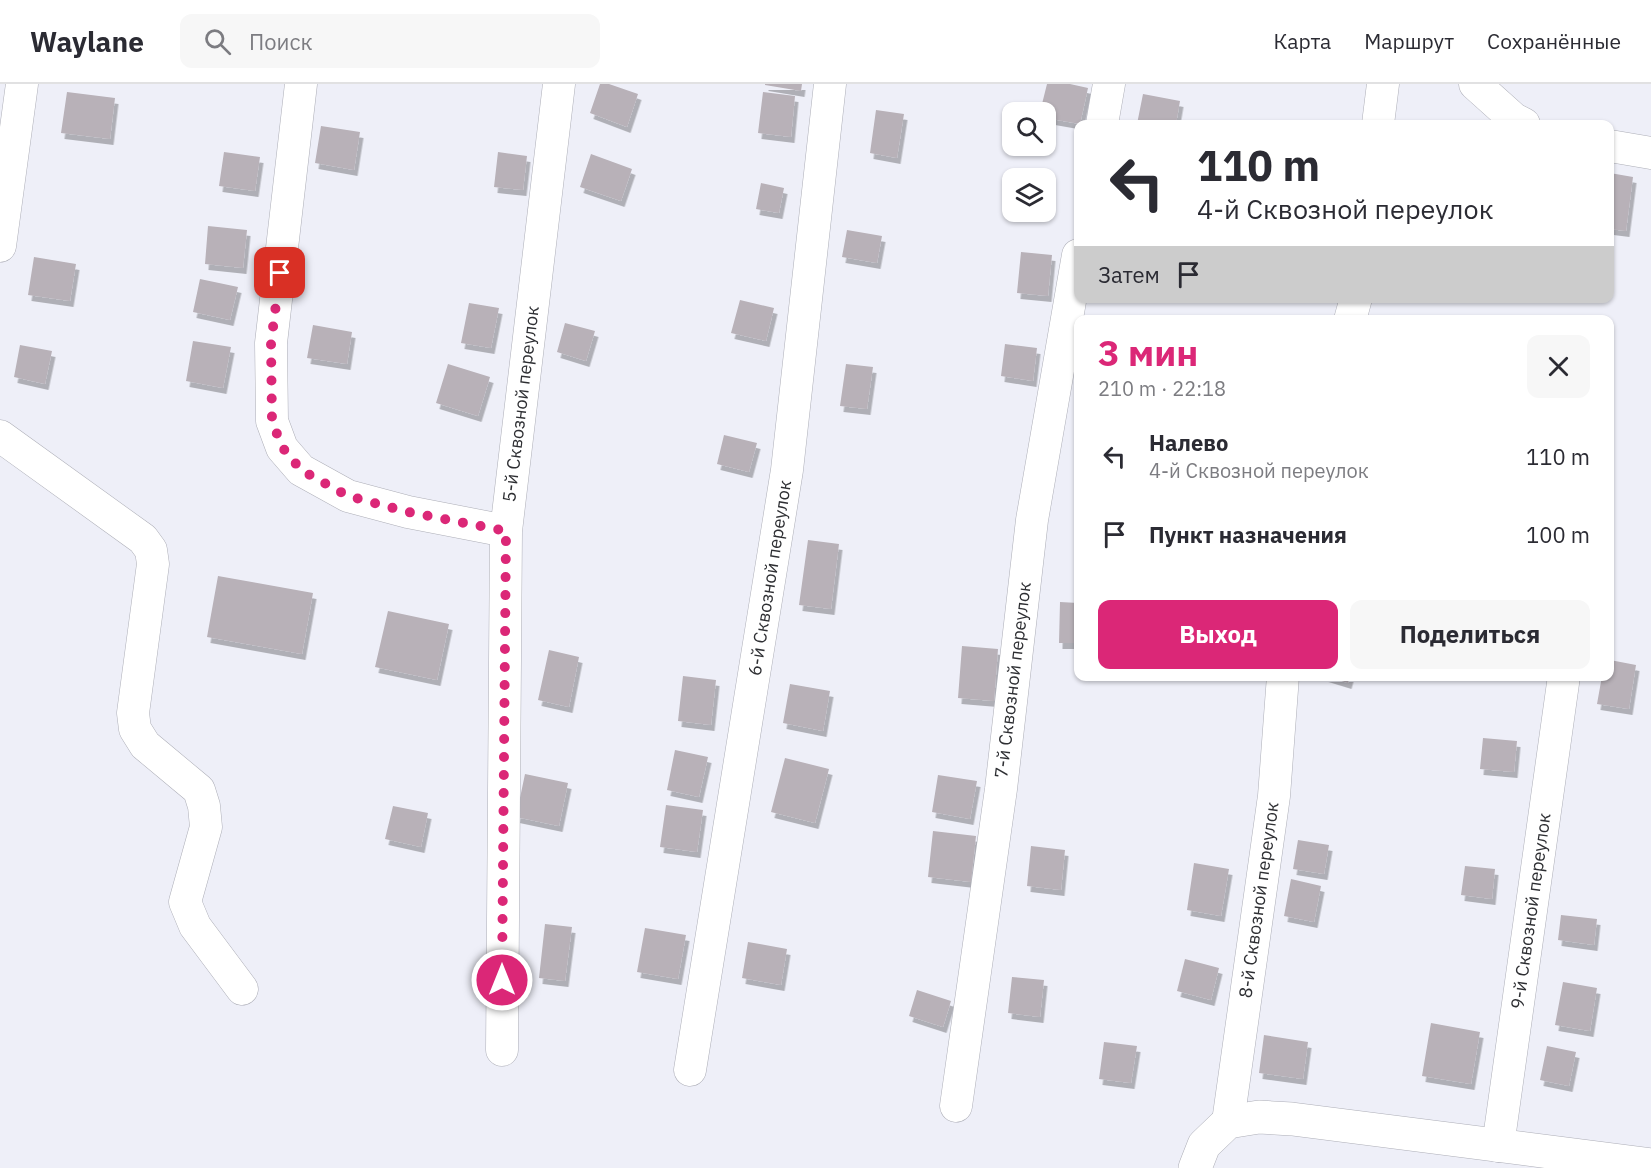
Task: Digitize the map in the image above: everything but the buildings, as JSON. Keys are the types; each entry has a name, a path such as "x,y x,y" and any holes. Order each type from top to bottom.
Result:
{"street":[{"path":"0,246 22,84"},
{"path":"301,84 271,343 272,421 282,447 301,470 348,496 408,512 506,531"},
{"name":"5-й Сквозной переулок","path":"502,1050 506,531 559,84"},
{"name":"6-й Сквозной переулок","path":"690,1070 787,470 830,84"},
{"path":"1103,120 1109,84"},
{"path":"1378,120 1383,84"},
{"path":"1475,84 1479,90 1516,120"},
{"path":"1614,147 1651,153"},
{"name":"7-й Сквозной переулок","path":"956,1106 1001,789 1032,520 1074,278"},
{"path":"0,436 142,539 152,550 153,564 133,713 135,729 145,745 199,790 204,806 206,826 185,902 195,926 242,989"},
{"name":"8-й Сквозной переулок","path":"1228,1122 1274,796 1283,681"},
{"name":"9-й Сквозной переулок","path":"1498,1146 1563,681"},
{"path":"1195,1168 1204,1145 1228,1122 1259,1117 1292,1119 1651,1165"}],"route":[{"path":"280,273 271,343 272,421 282,447 301,470 348,496 408,512 506,531 502,980"}]}
